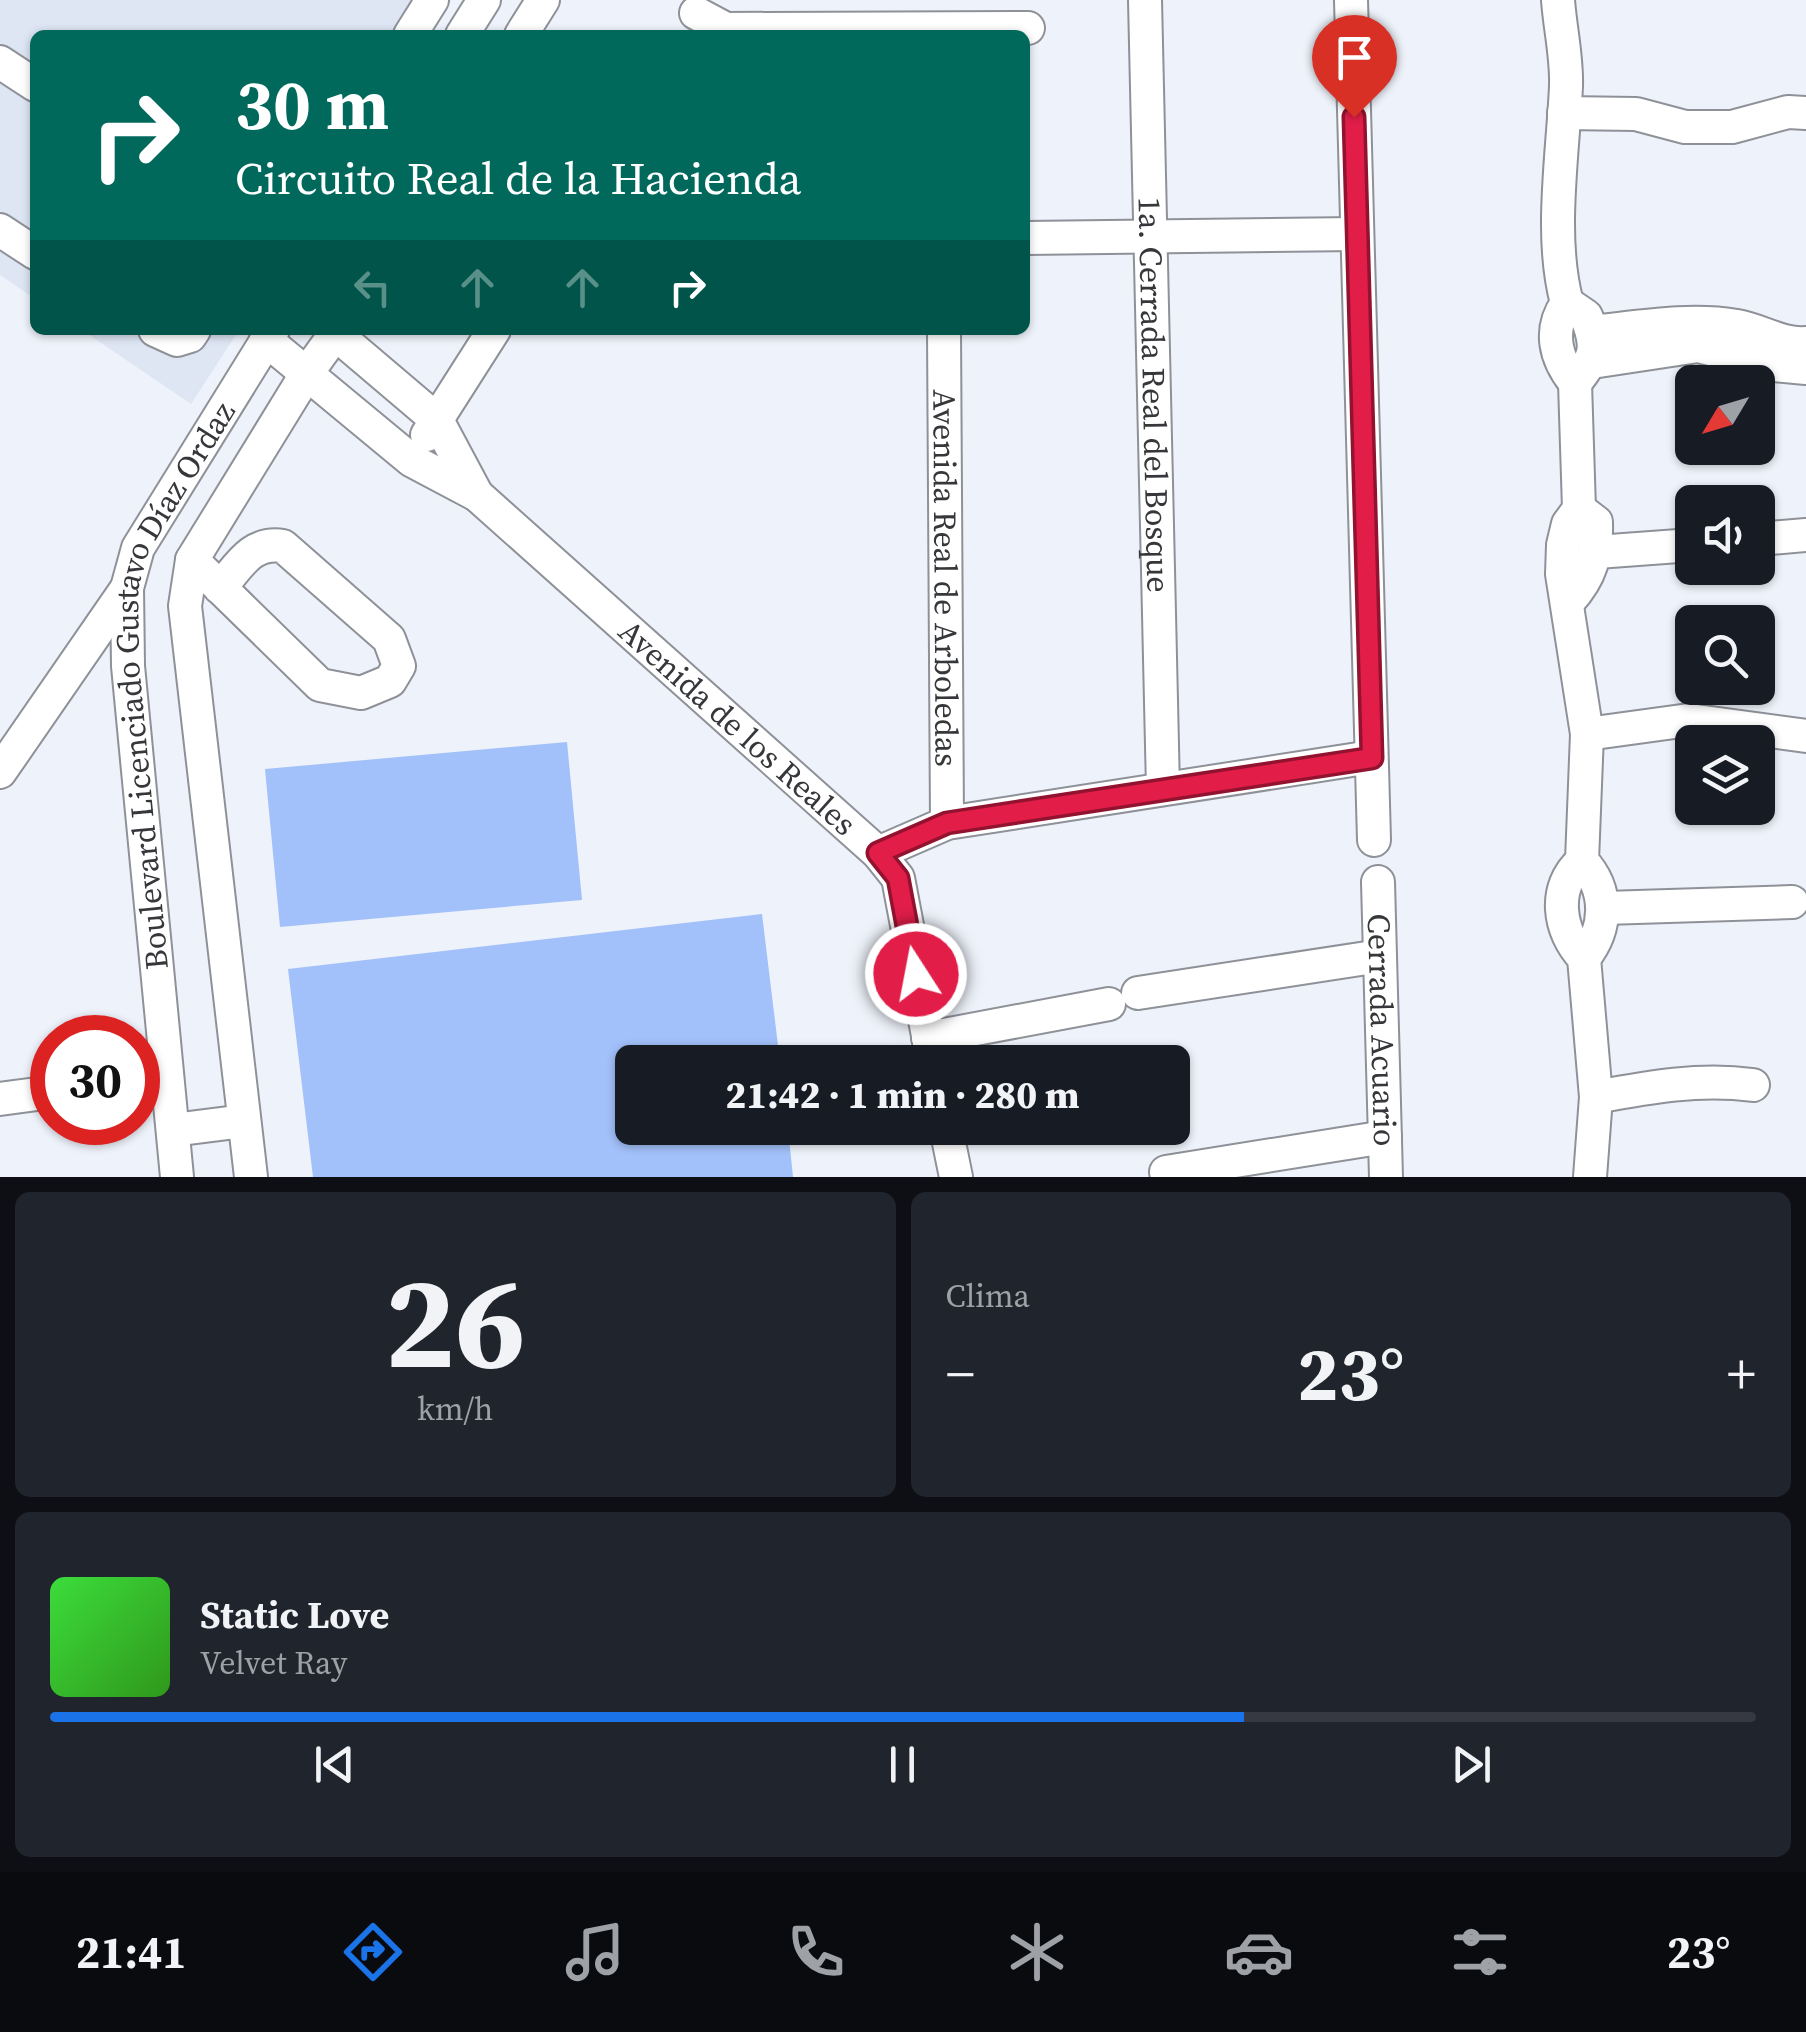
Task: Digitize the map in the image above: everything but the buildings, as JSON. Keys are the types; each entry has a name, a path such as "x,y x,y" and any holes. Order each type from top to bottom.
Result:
{"street":[{"path":"413,30 432,0"},
{"path":"465,30 484,0"},
{"path":"525,30 543,0"},
{"name":"1a. Cerrada Real del Bosque","path":"1146,0 1162,790"},
{"path":"1351,0 1374,840"},
{"path":"1558,0 1566,80 1560,214 1562,284 1567,304 1586,316 1579,508 1568,524 1562,574 1587,734 1582,861 1594,874 1604,908 1596,943 1584,958"},
{"path":"694,16 726,29 1028,28"},
{"path":"0,62 30,82"},
{"path":"1564,113 1636,114 1685,127 1732,126 1788,112 1806,113"},
{"path":"0,230 30,249"},
{"path":"1030,238 1357,234"},
{"path":"1567,304 1555,319 1562,366 1690,322 1739,326 1792,344 1806,343"},
{"path":"166,335 178,340 191,335"},
{"name":"Avenida de los Reales","path":"270,335 307,374 411,460 477,495 878,853 898,878 930,1045"},
{"name":"Boulevard Licenciado Gustavo Díaz Ordaz","path":"148,1015 127,588 138,548 270,335"},
{"name":"Boulevard Licenciado Gustavo Díaz Ordaz","path":"251,1177 184,606 192,560 332,335"},
{"path":"340,335 436,420"},
{"path":"411,460 491,335"},
{"name":"Avenida Real de Arboledas","path":"944,335 947,823"},
{"path":"1586,359 1698,346 1774,365 1806,368"},
{"name":"Avenida de los Reales","path":"436,420 477,495"},
{"path":"1569,601 1584,584 1597,552 1596,522 1579,508"},
{"path":"1775,539 1806,536"},
{"path":"192,560 220,588 320,686 361,693 390,681 399,666 389,639 283,546 266,543 252,552 220,588"},
{"path":"1597,552 1675,547"},
{"path":"0,772 127,588"},
{"path":"1587,734 1689,720 1806,736"},
{"path":"878,853 947,823 1372,758"},
{"path":"1582,861 1568,873 1562,914 1568,942 1584,958 1596,1097 1590,1177"},
{"name":"Cerrada Acuario","path":"1378,882 1386,1177"},
{"path":"1604,908 1792,902"},
{"path":"950,1045 1124,998 1380,956"},
{"path":"1596,1097 1663,1084 1715,1080 1753,1085"},
{"path":"0,1100 30,1095"},
{"name":"Boulevard Licenciado Gustavo Díaz Ordaz","path":"160,1098 173,1130 177,1177"},
{"path":"173,1130 244,1121"},
{"path":"1166,1172 1384,1137"},
{"path":"949,1145 956,1177"}],"shaded area":[{"path":"0,0 451,0 431,30 30,30 30,296 0,275"},
{"path":"89,335 236,335 191,404"},
{"path":"567,742 582,900 280,927 265,769"},
{"path":"762,914 778,1045 615,1045 615,1145 790,1145 793,1177 313,1177 288,969"}],"route":[{"path":"916,974 898,878 878,853 947,823 1372,758 1354,117"}]}
